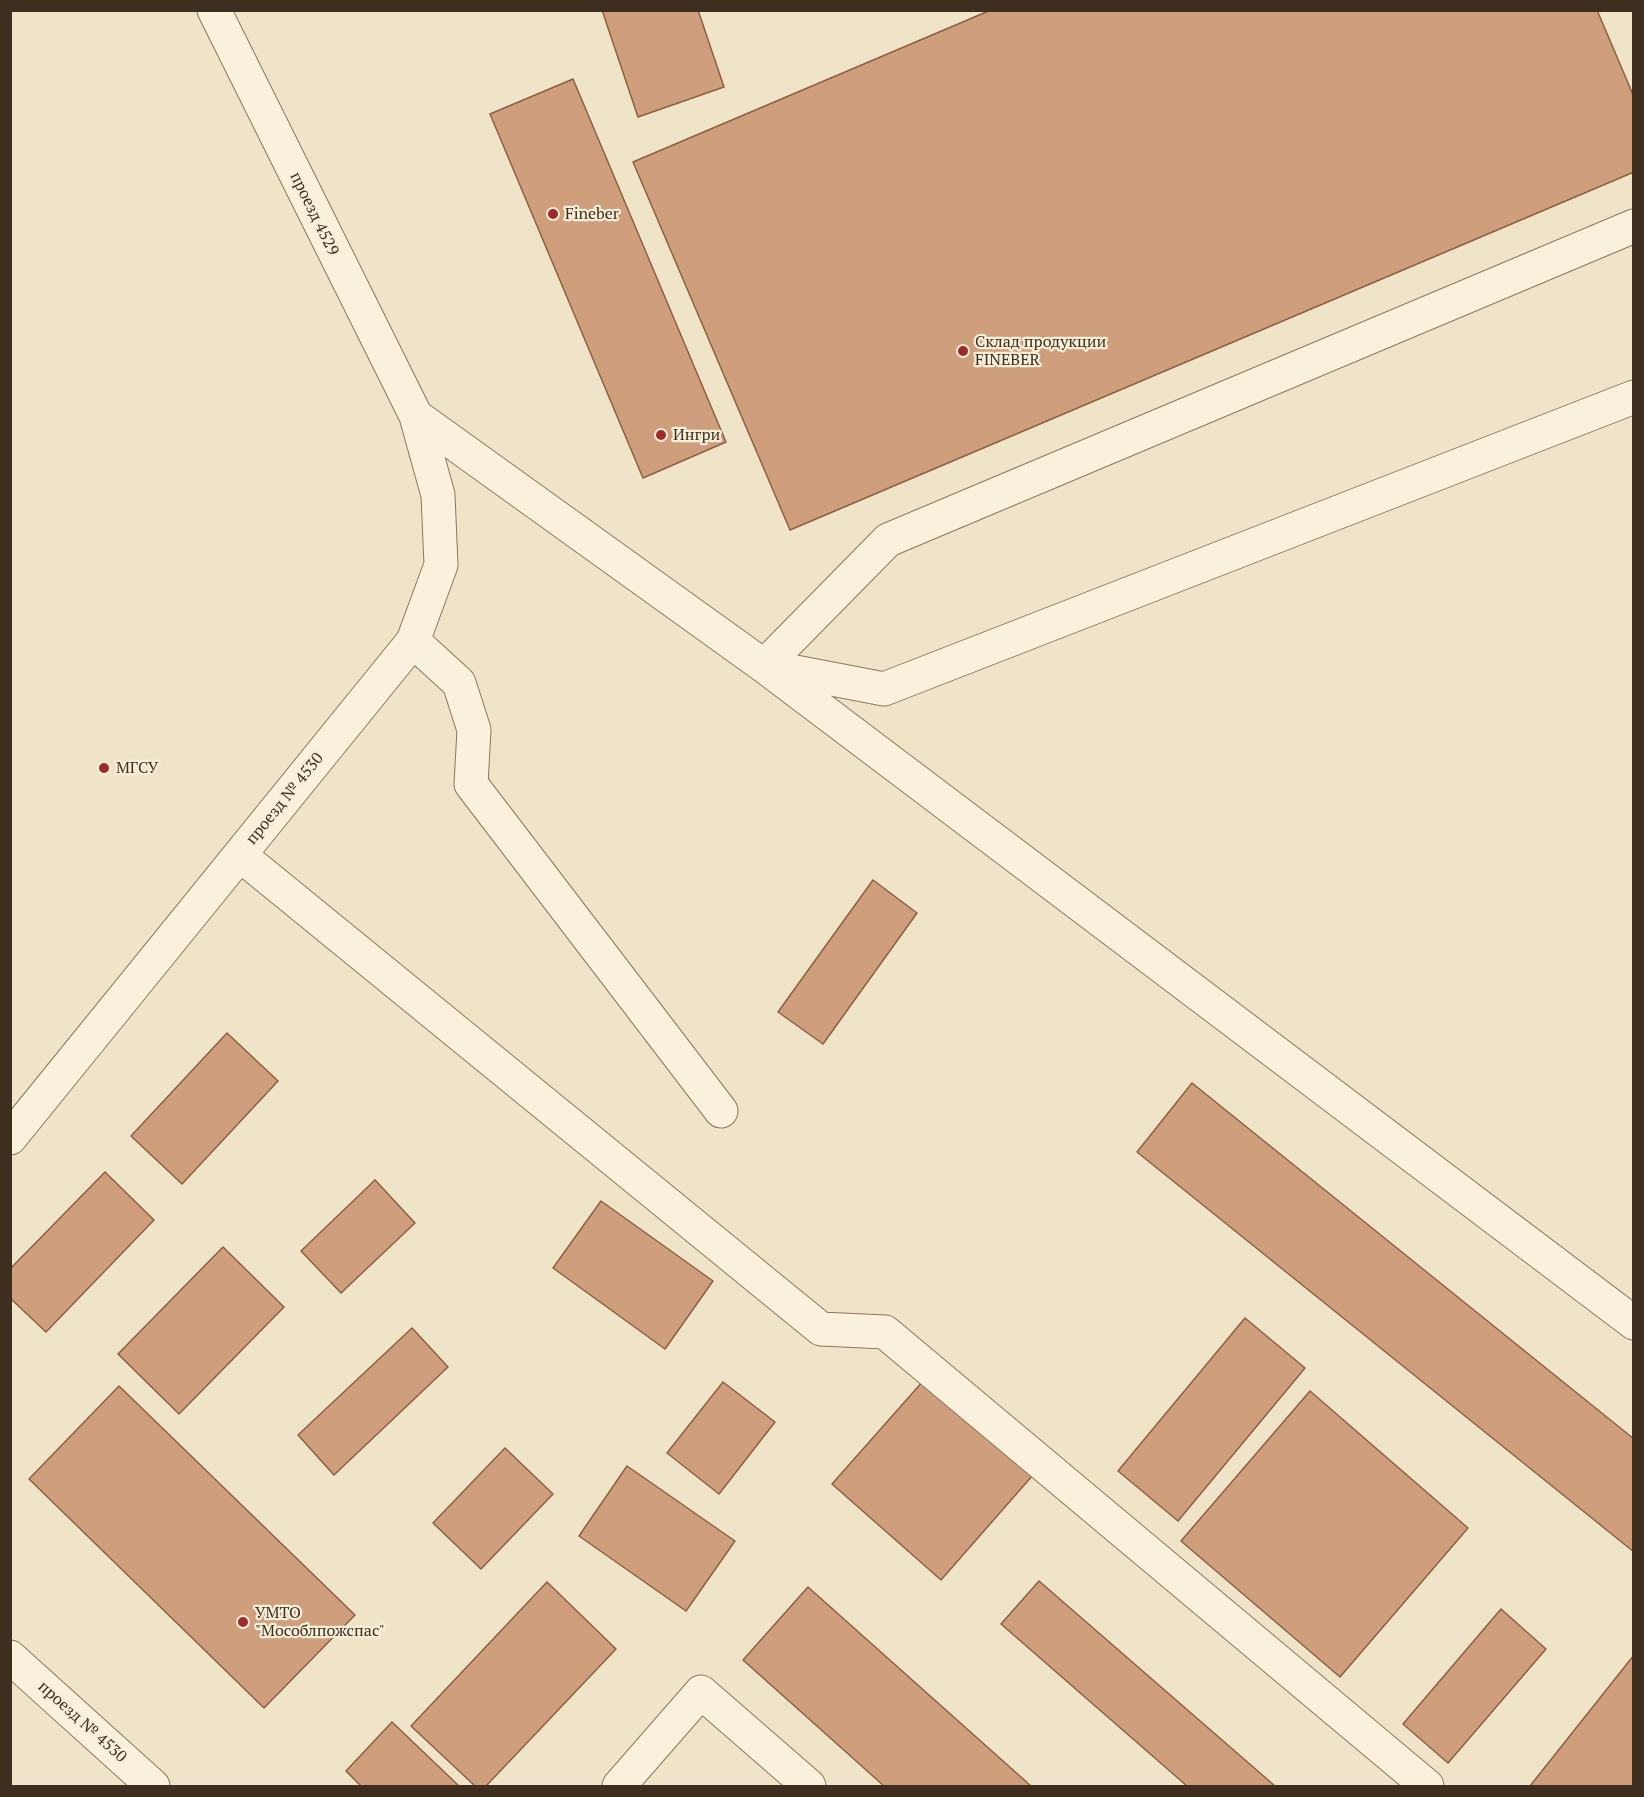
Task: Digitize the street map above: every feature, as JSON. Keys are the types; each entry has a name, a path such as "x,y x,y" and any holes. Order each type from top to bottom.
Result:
{"street":[{"name":"проезд 4529","path":"214,10 416,416"},
{"path":"764,666 888,540 1634,226"},
{"path":"764,666 884,689 1634,397"},
{"name":"проезд № 4530","path":"10,1138 413,641 441,565 438,495 416,416"},
{"path":"416,416 764,666 1634,1323"},
{"path":"413,641 459,683 474,730 471,784 722,1111"},
{"path":"240,855 821,1329 885,1332 1427,1786"},
{"name":"проезд № 4530","path":"10,1657 153,1786"},
{"path":"619,1786 701,1692 809,1786"}],"building":[{"path":"602,10 698,10 724,87 638,117"},
{"name":"Склад продукции FINEBER","path":"991,10 1597,10 1634,97 1634,172 790,530 633,162"},
{"path":"573,79 726,442 643,478 490,114"},
{"path":"873,880 917,913 823,1044 778,1012"},
{"path":"227,1033 278,1081 182,1184 131,1136"},
{"path":"1192,1083 1634,1439 1634,1552 1137,1152"},
{"path":"105,1172 154,1220 46,1332 10,1298 10,1269"},
{"path":"375,1180 415,1223 341,1293 301,1251"},
{"path":"601,1201 713,1281 665,1349 553,1268"},
{"path":"223,1247 284,1307 179,1414 118,1354"},
{"path":"1245,1318 1305,1368 1178,1521 1118,1471"},
{"path":"412,1328 448,1367 334,1475 298,1435"},
{"path":"924,1380 1033,1475 941,1580 832,1484"},
{"path":"723,1382 775,1422 719,1494 667,1453"},
{"path":"119,1386 355,1615 264,1708 29,1479"},
{"path":"1310,1391 1468,1528 1340,1677 1181,1541"},
{"path":"505,1448 553,1494 481,1569 433,1523"},
{"path":"627,1466 735,1541 686,1611 579,1536"},
{"path":"1039,1581 1275,1786 1187,1786 1001,1624"},
{"path":"547,1582 616,1649 486,1786 475,1786 411,1726"},
{"path":"808,1587 1031,1786 884,1786 743,1660"},
{"path":"1501,1609 1546,1649 1448,1763 1403,1724"},
{"path":"1634,1655 1634,1786 1530,1786"},
{"path":"392,1722 459,1786 361,1786 346,1771"}],"place":[{"name":"Fineber","path":"553,214"},
{"name":"Склад продукции FINEBER","path":"963,351"},
{"name":"Ингри","path":"661,435"},
{"name":"МГСУ","path":"104,768"},
{"name":"УМТО \"Мособлпожспас\"","path":"243,1622"}]}
